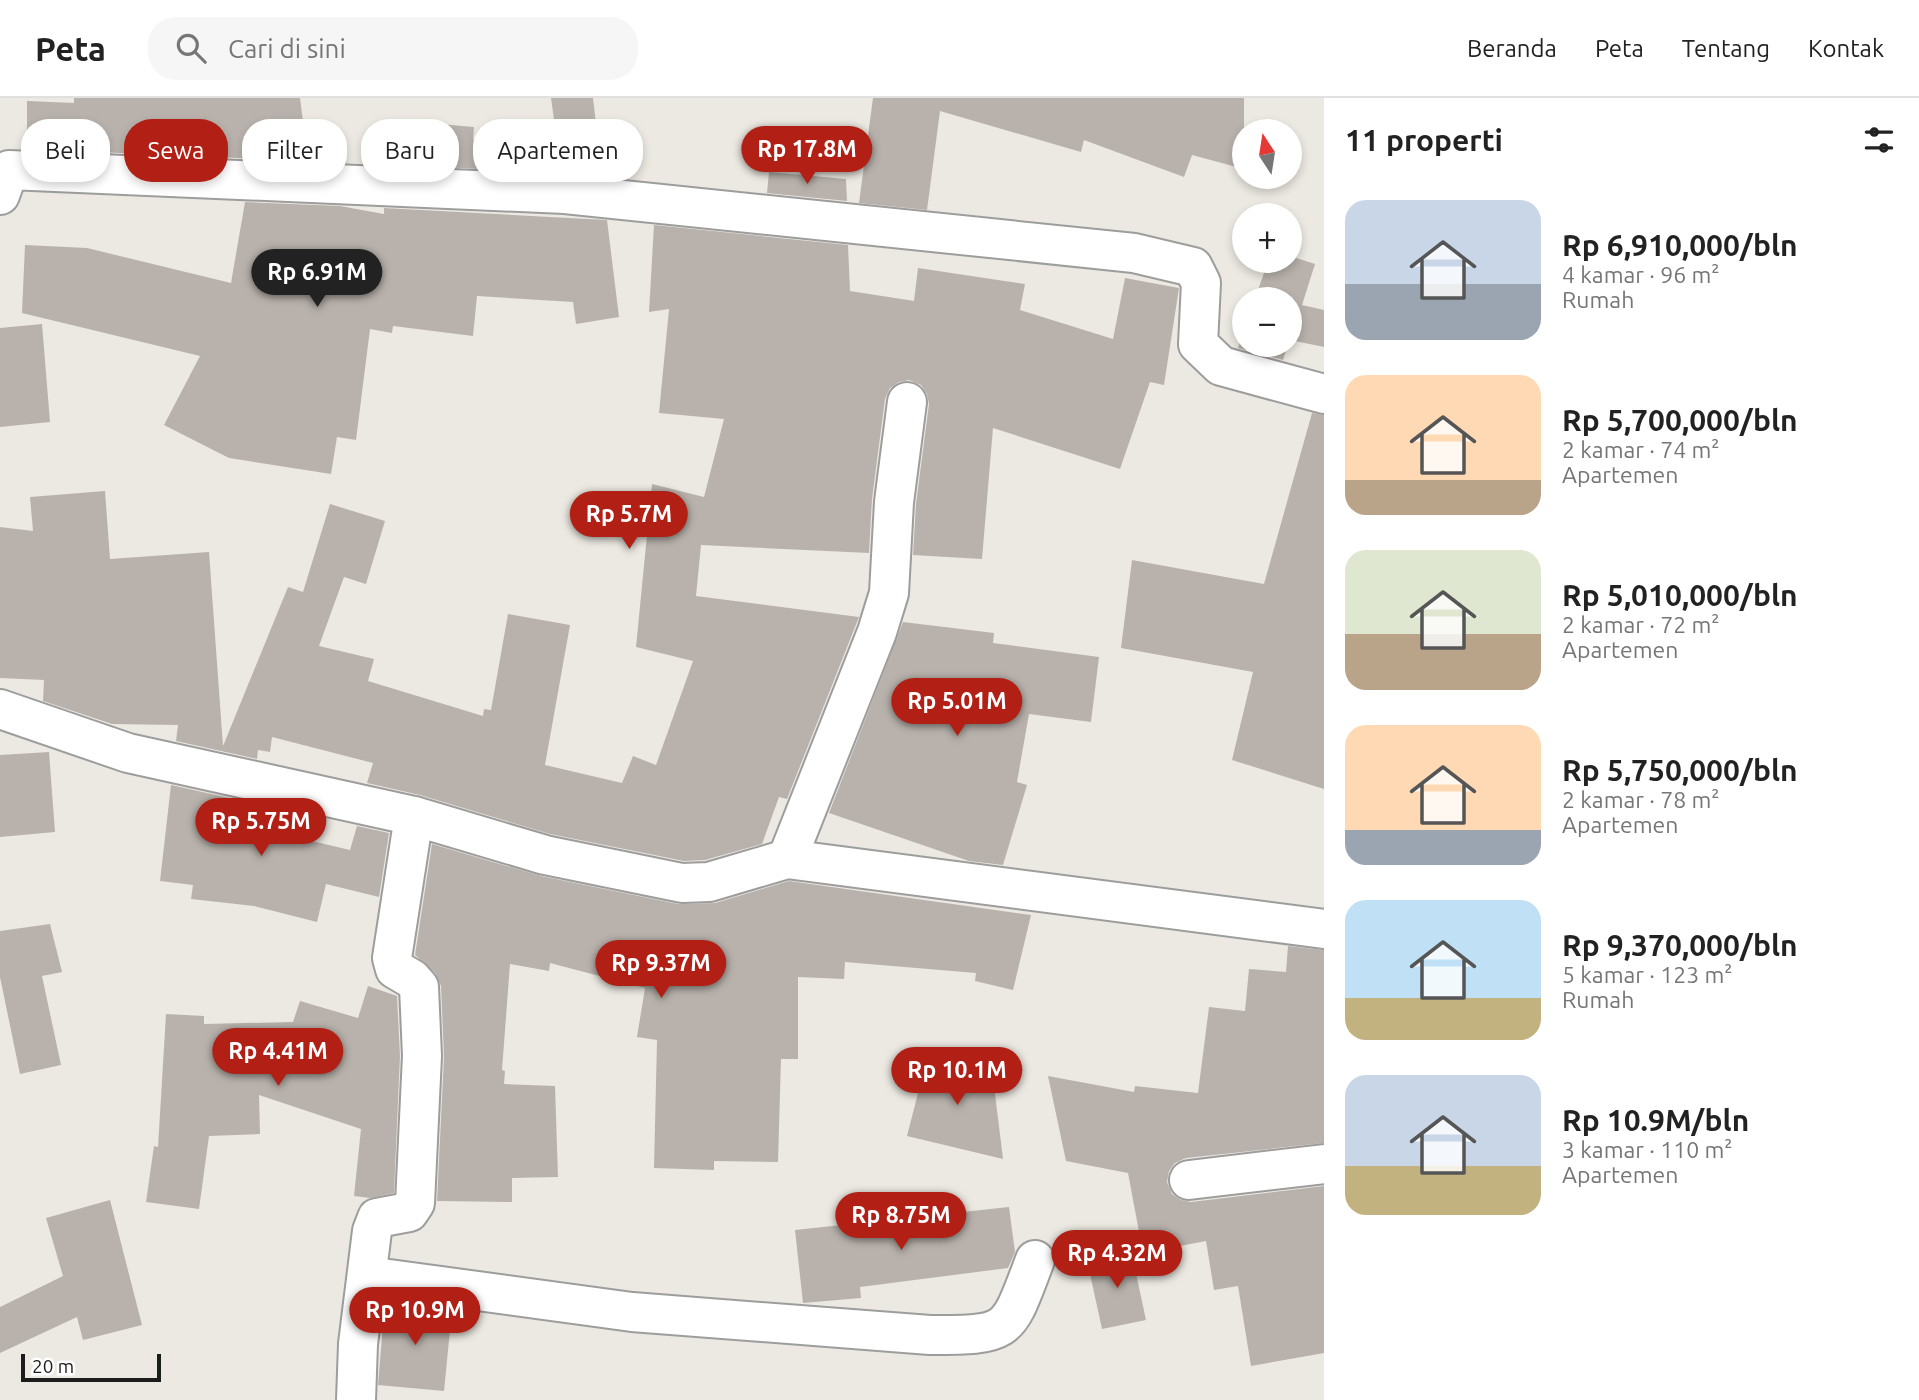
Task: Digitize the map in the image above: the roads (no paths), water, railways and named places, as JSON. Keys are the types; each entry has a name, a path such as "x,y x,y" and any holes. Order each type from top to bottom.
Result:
{"street":[{"path":"3,172 565,194 1134,253 1193,267 1201,283 1198,344 1221,366 1324,394"},
{"path":"787,859 877,632 889,593 894,502 907,401"},
{"path":"0,709 128,753 414,816 545,855 682,883 709,883 787,859 1324,929"},
{"path":"355,1400 358,1345 372,1231 377,1218 409,1212 415,1203 422,1056 419,987 412,979 395,970 392,958 414,816"},
{"path":"1189,1181 1324,1164"},
{"path":"367,1276 632,1312 930,1335 978,1335 999,1329 1018,1310 1035,1260"}]}
